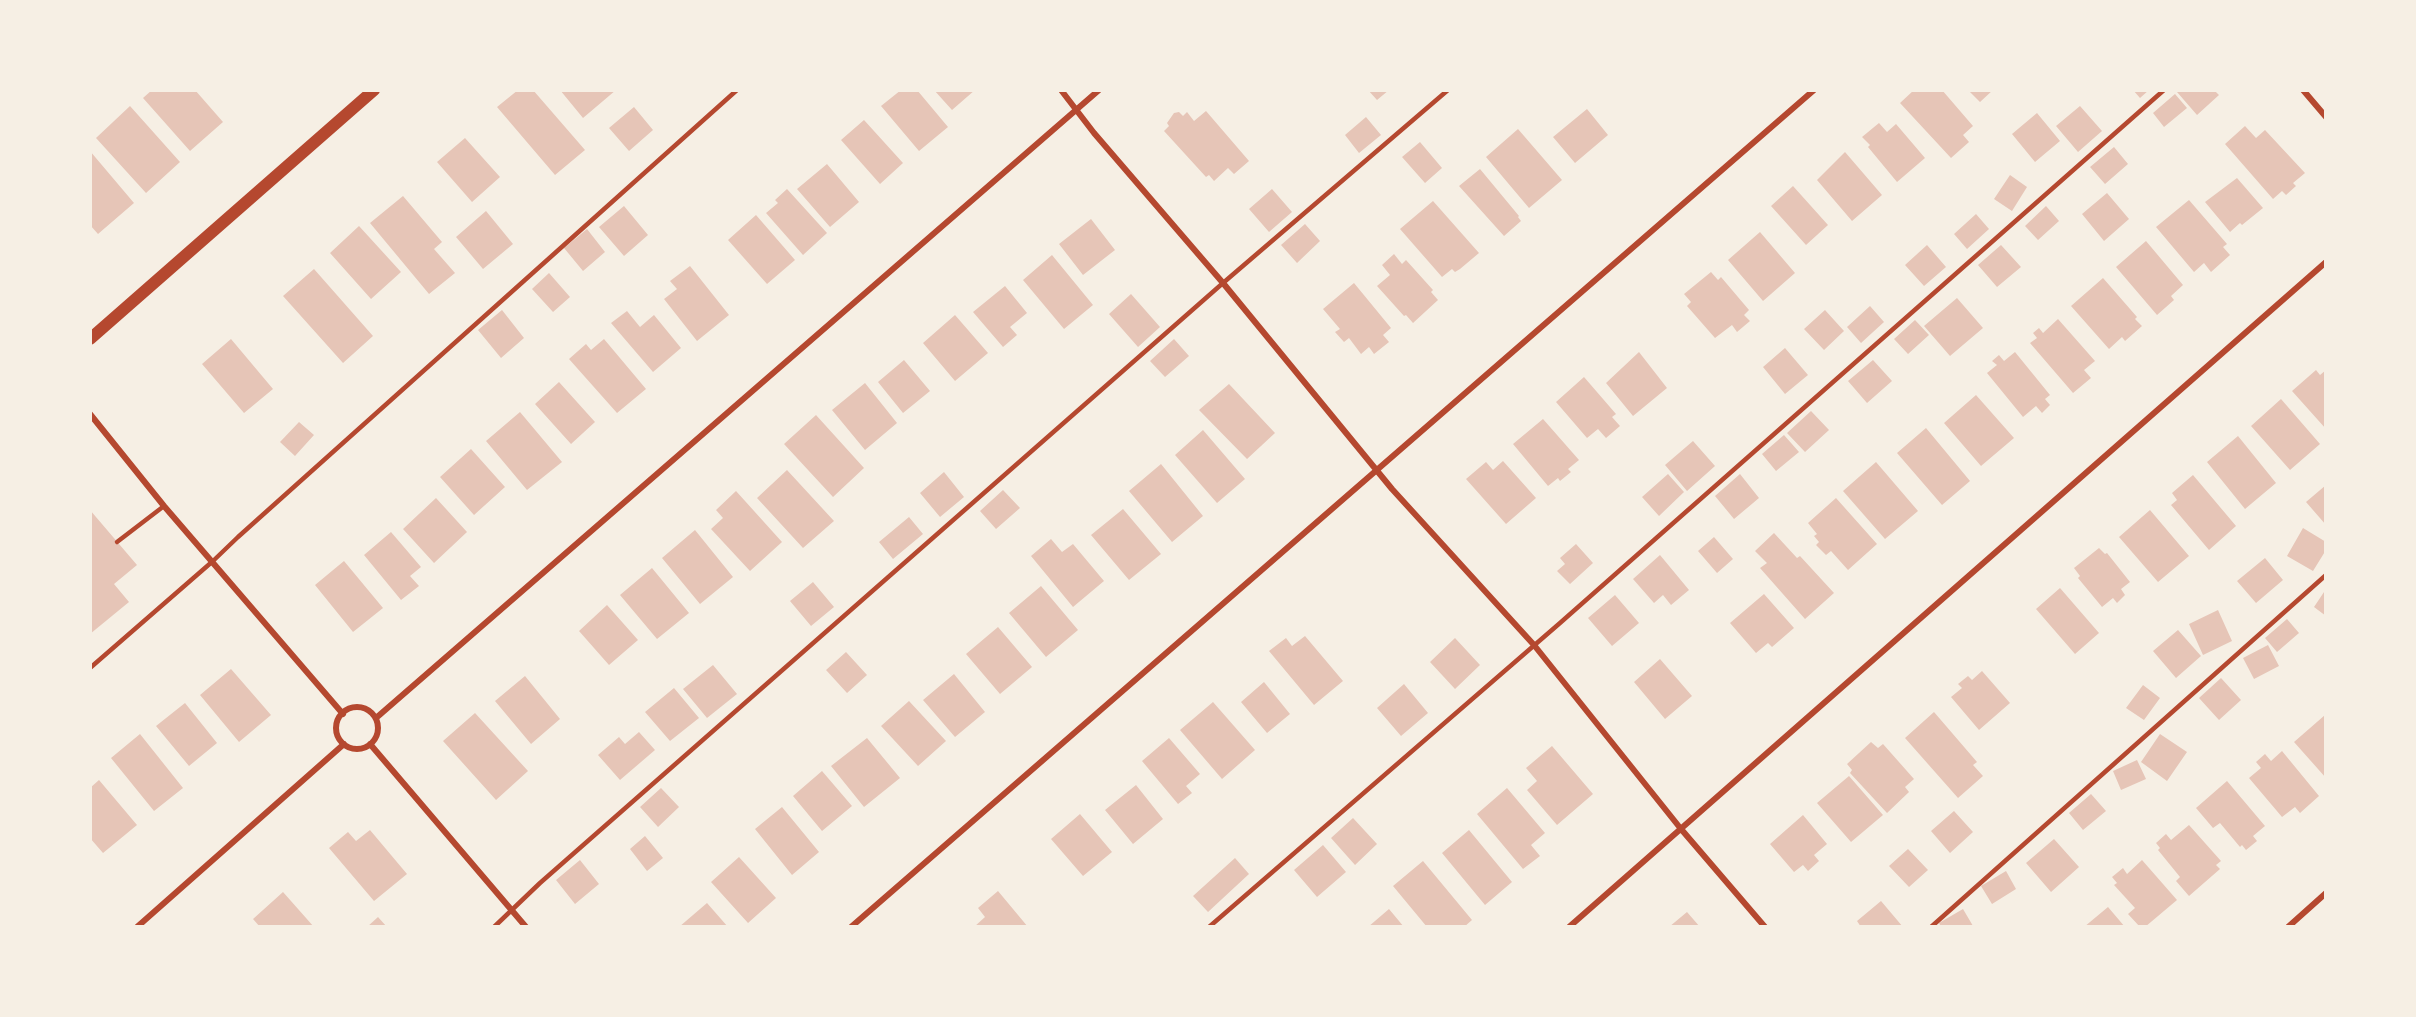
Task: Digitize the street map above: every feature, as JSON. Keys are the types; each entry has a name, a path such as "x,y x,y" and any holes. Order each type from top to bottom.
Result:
{"main road":[{"path":"90,339 374,90"}],"street":[{"path":"1061,90 1377,469 1533,645 1681,829 1765,927"},
{"path":"376,718 1099,90"},
{"path":"851,927 1814,90"},
{"path":"2303,90 2326,117"},
{"path":"1569,927 2326,262"},
{"path":"90,414 164,506 343,714"},
{"path":"366,709 376,718 378,729 370,744 357,749 344,744 337,732 339,719 348,710 366,709"},
{"path":"137,927 344,744"},
{"path":"370,744 526,927"},
{"path":"2288,927 2326,893"}],"lane":[{"path":"90,668 213,561 737,90"},
{"path":"494,927 549,875 1223,283 1448,90"},
{"path":"1209,927 2164,90"},
{"path":"117,542 164,506"},
{"path":"1930,927 2326,575"}],"building":[{"path":"152,90 195,90 223,122 190,151 143,98"},
{"path":"518,90 533,90 585,150 555,175 497,107"},
{"path":"560,90 616,90 583,118"},
{"path":"901,90 917,90 948,127 919,151 881,106"},
{"path":"934,90 975,90 952,110"},
{"path":"1368,90 1389,90 1377,100"},
{"path":"1914,90 1942,90 1973,126 1963,135 1969,142 1951,158 1900,103"},
{"path":"1968,90 1993,90 1980,102"},
{"path":"2133,90 2149,90 2140,98"},
{"path":"2179,90 2214,90 2219,95 2197,115 2177,92"},
{"path":"2175,94 2187,108 2164,127 2153,113"},
{"path":"130,106 180,162 146,193 96,138"},
{"path":"2080,106 2102,131 2078,152 2056,126"},
{"path":"634,107 653,130 629,151 609,128"},
{"path":"1587,109 1608,135 1575,163 1553,137"},
{"path":"1206,111 1249,161 1234,174 1228,168 1214,181 1209,175 1206,177 1164,131 1169,126 1167,123 1174,113 1179,112 1183,116 1187,112 1194,121"},
{"path":"2037,113 2060,141 2035,162 2012,134"},
{"path":"1366,117 1381,135 1359,153 1345,135"},
{"path":"864,120 903,163 880,184 841,140"},
{"path":"1879,123 1887,132 1896,124 1925,158 1897,182 1862,137"},
{"path":"2245,126 2256,138 2265,130 2305,173 2293,183 2296,186 2286,195 2282,191 2273,199 2225,144"},
{"path":"1518,129 1562,180 1529,208 1486,157"},
{"path":"465,138 500,177 472,202 437,162"},
{"path":"1420,142 1442,168 1425,183 1402,157"},
{"path":"2114,147 2128,164 2105,184 2090,167"},
{"path":"90,151 134,203 98,234 90,225"},
{"path":"1845,152 1882,195 1852,221 1817,180"},
{"path":"827,164 859,202 830,227 797,189"},
{"path":"1480,169 1521,221 1504,236 1459,186"},
{"path":"2010,175 2027,187 2012,211 1994,199"},
{"path":"2237,178 2263,208 2230,232 2205,202"},
{"path":"1793,186 1828,225 1806,245 1771,206"},
{"path":"787,189 827,233 803,255 766,213 778,203 775,200"},
{"path":"1272,189 1292,212 1269,232 1249,209"},
{"path":"2107,193 2129,219 2104,241 2082,214"},
{"path":"403,196 442,242 434,249 455,273 429,294 370,223"},
{"path":"2189,200 2227,244 2223,247 2230,255 2211,272 2204,263 2194,272 2156,227"},
{"path":"1433,201 1479,253 1460,269 1455,272 1452,269 1442,277 1400,229"},
{"path":"624,206 648,235 624,256 599,227"},
{"path":"2046,206 2059,221 2038,240 2025,226"},
{"path":"486,211 513,244 483,269 456,237"},
{"path":"1976,214 1989,229 1967,249 1954,234"},
{"path":"756,215 795,260 767,284 728,240"},
{"path":"1091,219 1115,250 1083,275 1059,244"},
{"path":"1305,224 1320,241 1297,263 1281,245"},
{"path":"359,226 401,272 371,299 330,253"},
{"path":"587,229 605,252 583,271 564,248"},
{"path":"1760,232 1795,273 1763,301 1728,260"},
{"path":"2146,241 2183,285 2171,296 2174,300 2157,315 2116,267"},
{"path":"1927,245 1946,267 1924,286 1905,265"},
{"path":"2001,245 2021,267 1997,287 1978,265"},
{"path":"1394,254 1402,264 1406,260 1433,290 1431,292 1438,300 1413,323 1377,286 1390,275 1382,265"},
{"path":"1052,255 1093,305 1064,329 1023,280"},
{"path":"690,266 729,315 697,341 664,299 677,289 670,281"},
{"path":"314,269 373,336 343,363 283,296"},
{"path":"1711,272 1718,280 1721,277 1749,310 1744,315 1750,321 1737,332 1732,325 1715,338 1687,306 1691,302 1684,294"},
{"path":"549,273 570,297 553,312 532,289"},
{"path":"2103,278 2142,326 2125,341 2122,337 2109,349 2071,306"},
{"path":"1354,283 1391,328 1383,335 1389,342 1374,354 1369,347 1361,354 1349,338 1344,342 1335,332 1340,329 1323,309"},
{"path":"1005,286 1027,313 1010,327 1017,335 1003,347 973,312"},
{"path":"1131,294 1160,327 1138,347 1109,314"},
{"path":"1957,298 1983,328 1950,356 1924,326"},
{"path":"1870,306 1884,322 1861,343 1847,327"},
{"path":"502,310 524,338 501,358 478,330"},
{"path":"1825,310 1844,331 1824,350 1804,329"},
{"path":"627,311 640,327 654,315 681,348 653,372 611,323"},
{"path":"955,315 988,353 955,381 923,343"},
{"path":"2058,319 2095,361 2084,370 2091,378 2073,393 2030,343 2037,338 2033,333 2039,328 2043,333"},
{"path":"1915,320 1929,335 1908,354 1894,339"},
{"path":"231,339 273,389 244,413 202,364"},
{"path":"604,339 646,389 617,413 569,359 586,344 591,350"},
{"path":"1174,339 1189,356 1165,377 1150,361"},
{"path":"1785,348 1808,375 1785,394 1763,367"},
{"path":"1639,352 1667,388 1633,416 1606,383"},
{"path":"2015,352 2050,395 2045,399 2050,405 2042,413 2036,406 2023,417 1987,373 1997,365 1992,361 1999,355 2004,361"},
{"path":"904,360 930,391 903,413 878,382"},
{"path":"1873,360 1892,381 1867,403 1848,381"},
{"path":"2316,370 2320,375 2326,370 2326,429 2292,391"},
{"path":"1584,377 1616,414 1612,417 1620,426 1606,438 1598,429 1587,438 1556,402"},
{"path":"559,382 595,422 571,444 535,404"},
{"path":"865,383 897,423 865,450 832,410"},
{"path":"1229,384 1275,433 1247,459 1199,410"},
{"path":"1976,395 2014,438 1981,466 1944,423"},
{"path":"2281,399 2320,444 2290,470 2251,426"},
{"path":"1811,411 1829,430 1805,452 1787,433"},
{"path":"520,412 562,462 527,490 486,441"},
{"path":"816,415 864,468 833,497 784,444"},
{"path":"1543,419 1579,460 1568,469 1571,472 1560,481 1558,478 1548,486 1513,444"},
{"path":"299,422 314,435 295,456 280,442"},
{"path":"1926,428 1970,481 1942,505 1897,453"},
{"path":"1203,430 1245,479 1217,503 1175,455"},
{"path":"1784,435 1799,452 1776,471 1762,454"},
{"path":"2238,436 2276,483 2245,509 2207,462"},
{"path":"1693,441 1715,466 1687,491 1665,465"},
{"path":"471,449 505,487 474,515 440,477"},
{"path":"1503,461 1536,498 1506,524 1466,479 1486,462 1493,470"},
{"path":"1876,462 1918,511 1885,539 1843,491"},
{"path":"1161,464 1203,516 1172,542 1129,491"},
{"path":"787,470 834,521 803,548 757,498"},
{"path":"944,472 964,497 940,517 920,493"},
{"path":"1668,474 1684,492 1659,516 1642,497"},
{"path":"1740,474 1759,498 1734,519 1715,496"},
{"path":"2193,475 2236,526 2209,550 2171,505 2177,500 2172,493"},
{"path":"2326,485 2326,525 2306,502"},
{"path":"1003,490 1020,508 996,529 980,511"},
{"path":"736,491 782,542 750,571 711,529 723,518 716,510"},
{"path":"436,498 467,532 434,563 403,529"},
{"path":"1836,498 1877,544 1848,570 1831,551 1826,555 1816,545 1819,542 1814,536 1817,534 1808,523"},
{"path":"1123,509 1161,554 1129,580 1091,535"},
{"path":"90,510 137,565 114,584 129,602 90,634"},
{"path":"2150,510 2189,556 2158,582 2119,537"},
{"path":"909,517 923,534 893,559 879,542"},
{"path":"2303,528 2326,542 2326,550 2313,571 2287,556"},
{"path":"695,530 733,577 700,604 662,558"},
{"path":"391,532 421,567 410,576 419,586 401,600 364,555"},
{"path":"1774,533 1797,558 1800,556 1834,593 1805,619 1760,568 1767,563 1755,551"},
{"path":"1714,537 1733,559 1717,573 1698,551"},
{"path":"1051,539 1062,552 1073,544 1104,581 1073,607 1031,556"},
{"path":"1576,544 1593,563 1570,584 1557,571 1565,564 1560,558"},
{"path":"2099,548 2105,554 2107,553 2130,582 2121,589 2125,595 2117,603 2113,598 2102,607 2078,578 2080,576 2074,568"},
{"path":"1660,555 1689,590 1671,605 1663,595 1654,603 1633,579"},
{"path":"2265,558 2283,580 2256,603 2237,581"},
{"path":"344,561 383,608 353,632 315,585"},
{"path":"652,568 689,613 657,639 620,595"},
{"path":"813,582 834,607 811,626 790,601"},
{"path":"1041,586 1078,630 1046,657 1009,613"},
{"path":"2060,588 2099,633 2075,654 2036,609"},
{"path":"2326,589 2326,616 2314,607"},
{"path":"1764,594 1794,628 1772,647 1768,643 1756,653 1730,623"},
{"path":"1615,595 1639,623 1612,646 1588,618"},
{"path":"607,605 638,640 609,665 579,631"},
{"path":"2218,610 2232,641 2203,655 2189,624"},
{"path":"2287,619 2299,633 2277,652 2265,638"},
{"path":"998,627 1032,667 1000,694 966,654"},
{"path":"2178,630 2201,656 2176,678 2153,651"},
{"path":"1305,636 1343,681 1314,705 1269,651 1286,638 1292,646"},
{"path":"1455,638 1480,665 1455,689 1430,662"},
{"path":"2268,645 2279,666 2254,679 2243,658"},
{"path":"846,652 867,675 847,693 826,670"},
{"path":"1660,659 1692,696 1665,719 1634,682"},
{"path":"713,665 737,694 707,718 683,689"},
{"path":"231,669 271,715 239,742 200,695"},
{"path":"1982,671 2010,703 1979,730 1951,697 1962,688 1958,684 1968,676 1972,680"},
{"path":"954,674 985,712 955,737 923,700"},
{"path":"525,676 560,719 531,744 495,701"},
{"path":"2221,678 2241,700 2219,720 2199,698"},
{"path":"1264,682 1290,714 1267,733 1241,702"},
{"path":"1404,684 1428,713 1401,736 1377,708"},
{"path":"2143,685 2160,698 2144,720 2126,708"},
{"path":"674,688 699,718 670,741 645,712"},
{"path":"909,701 946,741 918,766 881,726"},
{"path":"1213,702 1255,750 1222,779 1180,730"},
{"path":"185,703 217,743 189,766 156,726"},
{"path":"1934,712 1977,762 1973,765 1983,776 1958,798 1905,738"},
{"path":"475,713 528,771 496,800 443,741"},
{"path":"2326,716 2326,778 2294,742"},
{"path":"639,732 655,750 620,780 598,755 619,737 625,744"},
{"path":"140,734 183,788 154,811 111,758"},
{"path":"2160,734 2187,752 2167,781 2141,762"},
{"path":"867,738 900,778 864,807 831,766"},
{"path":"1169,738 1200,774 1186,786 1192,793 1178,804 1142,761"},
{"path":"1871,742 1878,748 1883,744 1914,779 1905,787 1909,792 1887,813 1850,773 1852,770 1847,764"},
{"path":"1552,746 1593,794 1557,825 1527,790 1537,781 1526,768"},
{"path":"2282,751 2319,796 2300,813 2295,807 2282,817 2249,778 2261,768 2256,762 2265,754 2271,761"},
{"path":"2137,760 2146,779 2121,790 2113,771"},
{"path":"822,771 852,806 822,831 793,796"},
{"path":"1849,776 1883,815 1851,842 1817,803"},
{"path":"99,780 137,825 103,853 90,838 90,788"},
{"path":"2227,781 2265,826 2253,836 2257,841 2246,850 2242,845 2240,847 2220,823 2213,828 2196,808"},
{"path":"1136,785 1163,819 1133,844 1105,810"},
{"path":"661,788 679,807 658,827 640,807"},
{"path":"1507,788 1545,833 1531,845 1540,856 1523,869 1477,814"},
{"path":"2091,794 2106,811 2083,830 2069,813"},
{"path":"782,807 819,852 792,875 755,829"},
{"path":"1954,811 1973,832 1950,853 1931,831"},
{"path":"1080,814 1112,852 1083,876 1051,839"},
{"path":"1803,815 1827,844 1814,855 1819,861 1808,871 1803,865 1794,872 1770,844"},
{"path":"1353,818 1377,844 1355,865 1331,838"},
{"path":"2189,825 2221,861 2216,865 2220,869 2189,896 2176,881 2180,877 2158,850 2160,848 2156,843 2166,834 2171,840"},
{"path":"370,830 407,874 374,901 329,848 348,832 356,841"},
{"path":"1469,830 1512,882 1485,905 1442,853"},
{"path":"645,836 663,858 647,871 630,849"},
{"path":"2054,839 2079,867 2051,892 2026,863"},
{"path":"1323,845 1346,872 1317,897 1294,870"},
{"path":"1908,849 1928,870 1909,887 1889,866"},
{"path":"739,857 776,898 748,923 711,882"},
{"path":"1235,858 1249,874 1208,912 1193,896"},
{"path":"580,860 599,884 575,904 556,880"},
{"path":"2142,860 2177,900 2145,927 2140,927 2128,914 2135,908 2114,885 2117,883 2112,877 2123,868 2127,874"},
{"path":"1423,861 1472,920 1464,927 1427,927 1393,886"},
{"path":"2006,871 2016,889 1992,904 1981,886"},
{"path":"998,891 1028,927 974,927 985,917 978,908"},
{"path":"283,892 314,927 260,927 253,919"},
{"path":"1881,901 1903,927 1861,927 1857,921"},
{"path":"707,903 728,927 679,927"},
{"path":"2108,907 2125,927 2084,927"},
{"path":"1389,909 1404,927 1368,927"},
{"path":"1963,909 1973,926 1941,927 1939,923"},
{"path":"1687,912 1700,927 1669,927"},
{"path":"378,917 387,927 367,927"}]}
